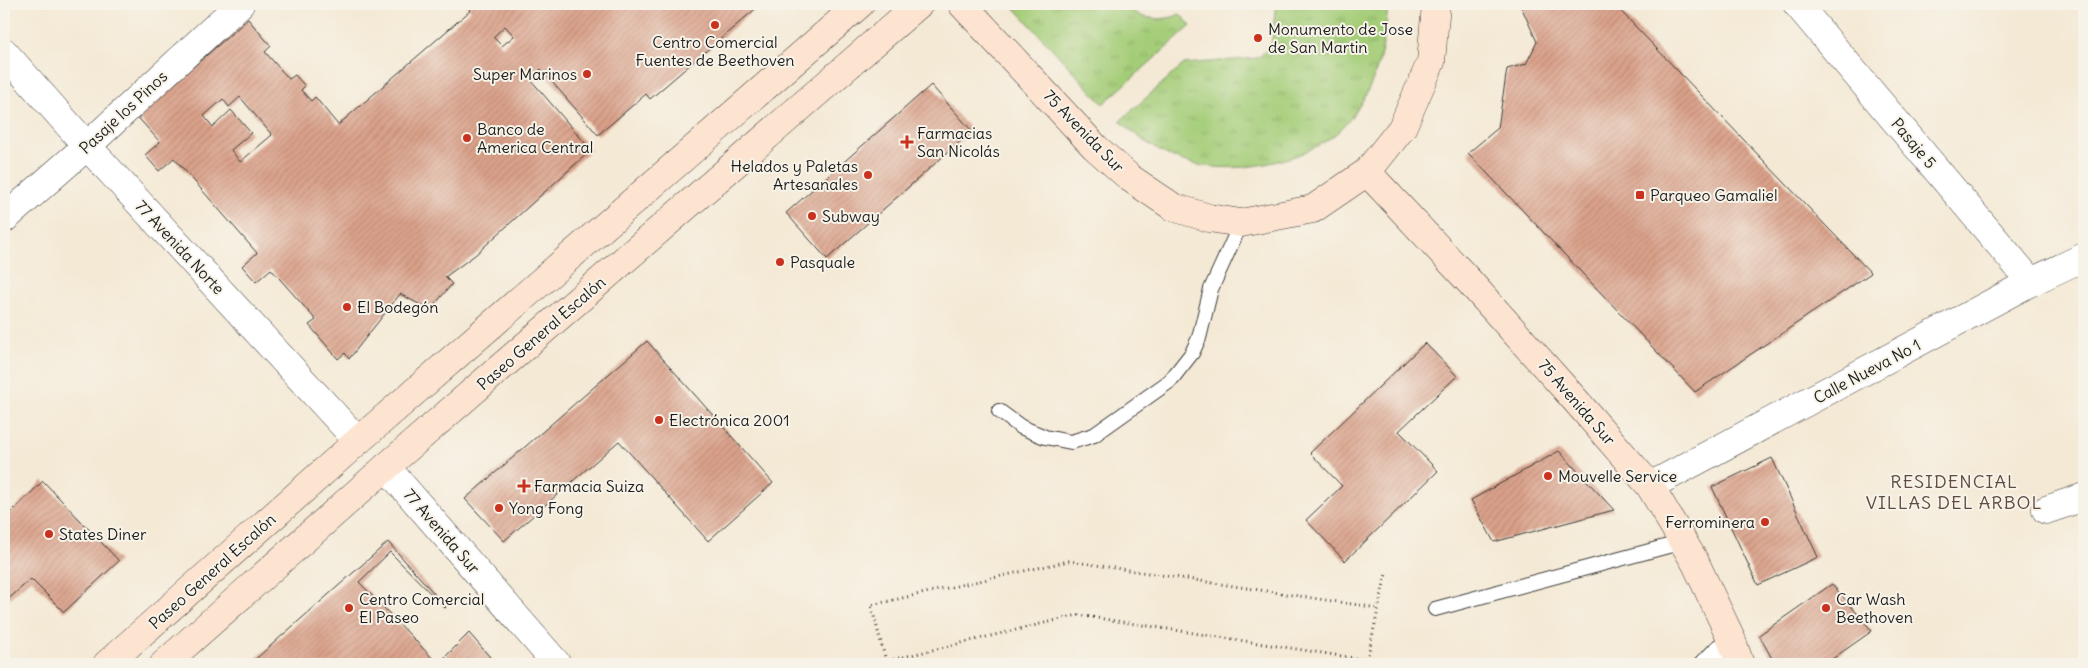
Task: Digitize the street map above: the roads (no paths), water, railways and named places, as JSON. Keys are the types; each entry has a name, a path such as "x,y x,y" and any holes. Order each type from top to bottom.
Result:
{"main road":[{"name":"Paseo General Escalón","path":"108,664 358,441 860,4"},
{"name":"Paseo General Escalón","path":"164,664 386,467 920,4"},
{"name":"75 Avenida Sur","path":"962,4 1095,146 1130,178 1173,207 1209,218 1241,223 1313,209 1367,172 1402,128 1431,62 1436,4"},
{"name":"75 Avenida Sur","path":"1367,172 1468,280 1650,486 1695,562 1731,638 1740,664"}],"street":[{"name":"Pasaje los Pinos","path":"4,219 87,146 240,4"},
{"name":"Pasaje 5","path":"1797,4 2031,282"},
{"name":"77 Avenida Norte","path":"4,52 87,146 358,441"},
{"name":"Calle Nueva No 1","path":"1650,486 2031,282 2084,257"},
{"name":"77 Avenida Sur","path":"386,467 557,664"},
{"path":"2046,510 2084,497"},
{"path":"1705,664 1731,638"}],"lane":[{"path":"999,412 1021,427 1045,436 1070,442 1094,435 1170,380 1192,353 1199,338 1211,289 1241,223"},
{"path":"1435,609 1682,542"}],"place":[{"name":"Centro Comercial Fuentes de Beethoven","path":"715,25"},
{"name":"Monumento de Jose de San Martin","path":"1258,38"},
{"name":"Super Marinos","path":"587,74"},
{"name":"Banco de America Central","path":"467,138"},
{"name":"Farmacias San Nicolás","path":"907,142"},
{"name":"Helados y Paletas Artesanales","path":"868,175"},
{"name":"Parqueo Gamaliel","path":"1640,195"},
{"name":"Subway","path":"812,216"},
{"name":"Pasquale","path":"780,262"},
{"name":"El Bodegón","path":"347,307"},
{"name":"Electrónica 2001","path":"659,420"},
{"name":"Mouvelle Service","path":"1548,476"},
{"name":"Farmacia Suiza","path":"524,486"},
{"name":"Yong Fong","path":"499,508"},
{"name":"Ferrominera","path":"1765,522"},
{"name":"States Diner","path":"49,534"},
{"name":"Centro Comercial El Paseo","path":"349,608"},
{"name":"Car Wash Beethoven","path":"1826,608"}],"district":[{"name":"RESIDENCIAL VILLAS DEL ARBOL","path":"1954,491"}]}
